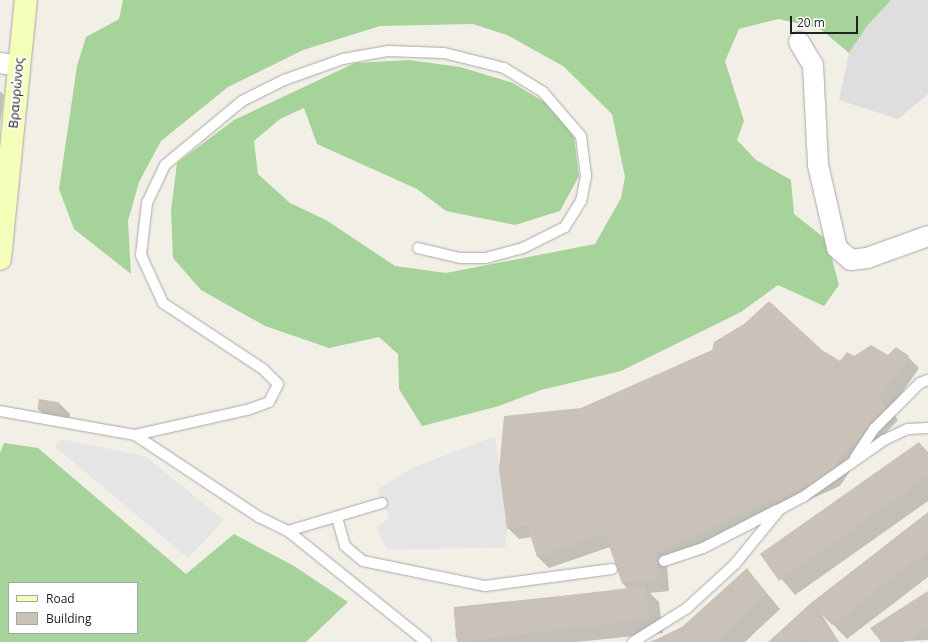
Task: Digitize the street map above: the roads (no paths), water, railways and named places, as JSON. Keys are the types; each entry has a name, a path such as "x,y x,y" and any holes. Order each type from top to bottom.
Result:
{"main road":[{"name":"Βραυρώνος","path":"0,258 9,64 26,0"}],"street":[{"path":"799,42 813,65 818,165 837,248 851,260 867,258 928,236"}],"lane":[{"path":"135,436 250,409 269,402 278,384 263,368 163,303 141,255 147,203 165,165 242,101 284,80 343,59 388,51 444,52 504,68 543,92 582,136 586,176 581,201 565,227 523,248 485,258 460,258 418,248"},
{"path":"853,462 874,429 920,383 928,380"},
{"path":"0,411 135,436 258,517 288,531 426,642"},
{"path":"664,561 703,548 780,509 884,440 908,429 928,428"},
{"path":"288,531 337,518 382,503"},
{"path":"633,642 686,608 735,564 780,509"},
{"path":"337,518 345,546 363,562 485,586 612,569"}]}
